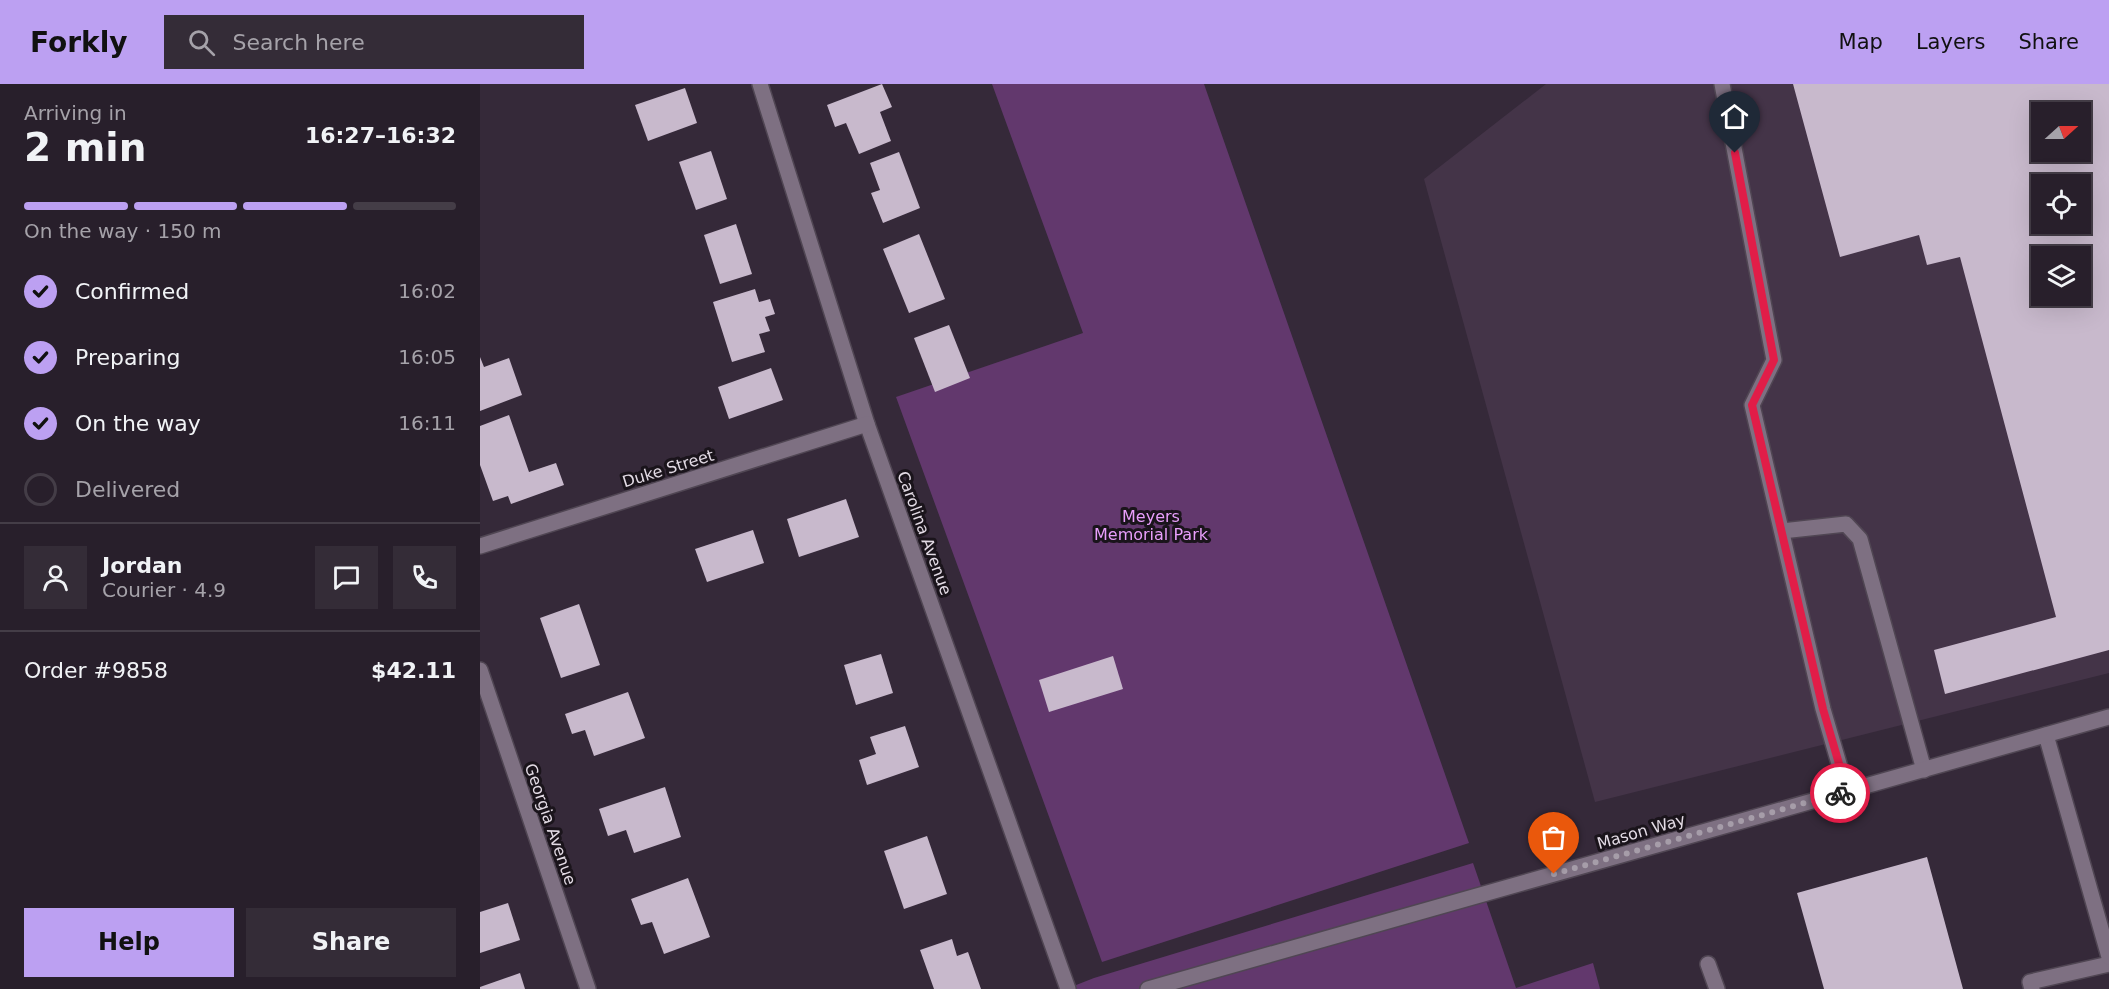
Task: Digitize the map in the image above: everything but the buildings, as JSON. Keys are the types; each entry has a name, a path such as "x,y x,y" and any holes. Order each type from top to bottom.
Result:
{"street":[{"name":"Carolina Avenue","path":"760,84 867,424 1068,989"},
{"path":"1722,84 1774,360 1752,405 1823,709 1847,791"},
{"name":"Duke Street","path":"480,546 867,424"},
{"path":"1782,531 1846,524 1860,539 1924,770"},
{"name":"Georgia Avenue","path":"480,670 588,989"},
{"name":"Mason Way","path":"1148,989 2109,717"},
{"path":"2046,735 2109,957"},
{"path":"1708,964 1717,989"},
{"path":"2032,989 2030,982 2109,964"}],"shaded area":[{"path":"1546,84 2109,84 2109,673 1595,802 1424,179"}],"green space":[{"name":"Meyers Memorial Park","path":"992,84 1204,84 1469,843 1102,962 896,397 1083,333"},
{"path":"1473,863 1516,988 1593,963 1600,989 1066,989 1094,978"}],"way so far":[{"path":"1554,874 1840,793"}],"route":[{"path":"1735,153 1774,360 1752,405 1823,709 1847,791 1840,793"}]}
